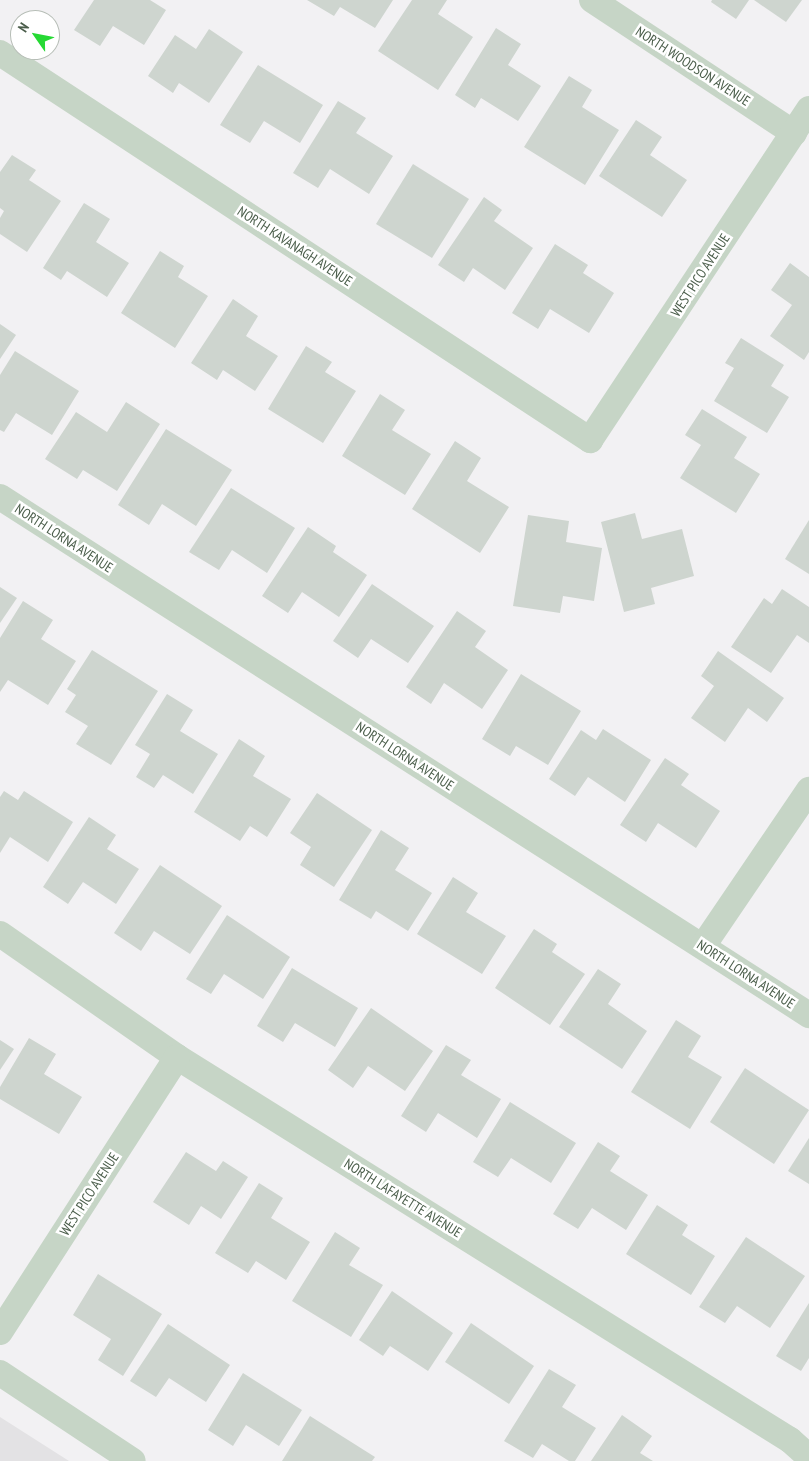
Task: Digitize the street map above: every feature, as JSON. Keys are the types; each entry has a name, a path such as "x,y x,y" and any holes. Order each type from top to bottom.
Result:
{"street":[{"name":"NORTH WOODSON AVENUE","path":"592,0 794,133"},
{"name":"NORTH KAVANAGH AVENUE","path":"0,53 590,440"},
{"name":"WEST PICO AVENUE","path":"590,440 809,108"},
{"name":"NORTH LORNA AVENUE","path":"0,497 809,1015"},
{"path":"703,946 809,790"},
{"name":"NORTH LAFAYETTE AVENUE","path":"0,934 177,1057 790,1440 809,1457"},
{"name":"WEST PICO AVENUE","path":"0,1332 177,1057"},
{"path":"0,1373 133,1461"}],"shaded area":[{"path":"0,1417 69,1461 0,1461"}],"building":[{"path":"94,0 150,0 166,10 144,45 113,26 100,46 74,30"},
{"path":"307,0 393,0 375,28 340,7 334,16"},
{"path":"412,0 447,0 438,14 473,37 438,90 378,51"},
{"path":"712,0 749,0 736,19 711,2"},
{"path":"754,0 802,0 786,22"},
{"path":"496,28 521,44 508,65 541,86 518,121 481,98 475,108 455,95"},
{"path":"209,29 243,52 209,103 179,83 173,93 148,76 175,35 196,49"},
{"path":"258,65 323,105 300,143 264,121 250,143 220,125"},
{"path":"569,76 592,90 582,107 619,130 585,185 524,147"},
{"path":"338,101 366,118 356,133 393,156 369,194 330,169 318,188 293,173"},
{"path":"636,120 662,137 650,155 687,180 662,217 599,176"},
{"path":"12,155 36,170 29,180 61,201 27,252 0,234 0,218 4,211 0,208 0,172"},
{"path":"413,164 469,199 432,258 376,224"},
{"path":"484,197 502,210 494,221 533,248 505,290 473,268 464,282 438,265"},
{"path":"84,203 110,219 96,242 129,263 107,297 67,271 61,280 43,268"},
{"path":"555,244 588,265 583,273 614,293 589,333 550,309 538,329 512,313"},
{"path":"160,251 184,266 178,277 208,296 175,348 121,313"},
{"path":"790,263 809,277 809,352 804,360 770,336 792,305 771,290"},
{"path":"233,299 258,316 246,336 278,356 255,391 223,370 217,380 191,363"},
{"path":"0,324 16,335 0,359"},
{"path":"741,338 784,365 771,386 789,397 767,433 714,401 734,368 725,363"},
{"path":"306,346 332,362 325,372 356,391 323,443 268,409"},
{"path":"15,351 79,391 52,435 16,413 4,432 0,430 0,375"},
{"path":"380,394 405,410 392,430 431,454 405,495 342,456"},
{"path":"126,402 160,424 117,491 83,470 77,479 45,459 76,412 107,432"},
{"path":"702,409 747,437 734,458 760,474 736,513 680,478 701,445 685,435"},
{"path":"166,429 232,470 196,526 162,504 149,525 118,505"},
{"path":"455,441 481,458 467,481 509,507 480,553 412,509"},
{"path":"231,488 295,528 267,573 232,550 219,570 189,552"},
{"path":"635,513 642,539 682,529 694,576 651,588 655,604 624,612 601,522"},
{"path":"528,515 569,521 566,542 602,548 594,601 563,596 560,613 513,606"},
{"path":"809,520 809,574 785,559"},
{"path":"308,527 336,546 333,552 367,575 339,617 302,592 288,613 262,596"},
{"path":"372,584 434,626 408,663 371,639 358,658 333,641"},
{"path":"0,587 17,598 0,623"},
{"path":"782,589 809,607 809,643 797,635 771,673 731,647 764,598 772,604"},
{"path":"23,601 53,620 41,639 76,661 48,705 8,680 0,692 0,638"},
{"path":"457,611 486,631 475,647 508,670 482,709 444,683 431,704 406,687"},
{"path":"92,650 158,691 111,765 76,744 88,726 65,712 76,695 67,689"},
{"path":"718,651 784,698 767,722 748,708 725,742 691,718 714,686 701,676"},
{"path":"521,674 581,711 548,765 516,746 510,756 482,739"},
{"path":"167,694 193,710 180,731 218,754 193,794 163,775 154,788 136,777 150,754 135,745"},
{"path":"603,729 651,760 625,802 588,777 575,796 549,779 581,730 596,740"},
{"path":"239,739 265,756 253,776 291,799 267,837 250,826 240,841 194,812"},
{"path":"665,758 689,774 681,785 720,811 696,848 658,823 646,842 620,825"},
{"path":"4,791 18,800 24,791 73,822 48,862 10,837 0,853 0,797"},
{"path":"317,793 372,830 334,887 300,865 311,847 290,833"},
{"path":"89,817 116,835 107,849 139,869 116,904 83,882 68,904 43,887"},
{"path":"381,830 409,848 395,870 432,893 408,931 376,911 371,919 339,900"},
{"path":"160,865 222,906 190,954 154,931 141,951 114,933"},
{"path":"453,877 478,893 466,912 506,936 482,974 417,934"},
{"path":"227,915 290,957 263,999 224,974 211,994 186,979"},
{"path":"534,929 557,944 552,952 585,974 550,1025 495,988"},
{"path":"292,968 358,1008 335,1047 295,1023 283,1042 257,1026"},
{"path":"598,969 621,984 608,1004 647,1031 622,1069 559,1027"},
{"path":"371,1008 433,1051 405,1091 368,1066 353,1088 328,1070"},
{"path":"676,1020 701,1036 688,1057 722,1077 690,1129 631,1092"},
{"path":"29,1038 56,1054 44,1074 82,1097 59,1134 0,1099 0,1087"},
{"path":"0,1040 14,1049 0,1070"},
{"path":"446,1045 471,1060 461,1075 501,1099 477,1138 438,1113 426,1132 401,1116"},
{"path":"745,1068 809,1110 774,1164 710,1122"},
{"path":"510,1102 576,1143 551,1183 511,1158 498,1177 473,1162"},
{"path":"809,1138 809,1184 788,1171"},
{"path":"598,1142 620,1156 610,1171 648,1195 626,1230 592,1208 578,1229 553,1214"},
{"path":"186,1152 216,1171 223,1161 248,1177 221,1219 201,1206 189,1225 153,1202"},
{"path":"259,1183 283,1198 271,1218 310,1242 286,1280 256,1261 248,1273 215,1253"},
{"path":"657,1205 688,1225 682,1235 715,1256 691,1295 626,1254"},
{"path":"335,1232 360,1248 349,1265 383,1285 351,1337 292,1301"},
{"path":"746,1237 805,1276 770,1328 737,1306 725,1323 699,1307"},
{"path":"98,1274 162,1314 123,1376 98,1360 111,1339 73,1315"},
{"path":"392,1291 453,1333 428,1371 390,1346 383,1356 359,1340"},
{"path":"809,1303 809,1358 801,1371 776,1356"},
{"path":"471,1323 534,1366 509,1404 445,1362"},
{"path":"168,1324 230,1365 206,1402 169,1378 156,1397 130,1381"},
{"path":"549,1369 576,1385 562,1407 596,1428 575,1461 569,1461 542,1444 533,1458 504,1441"},
{"path":"243,1373 302,1410 279,1446 246,1425 233,1446 208,1430"},
{"path":"622,1415 652,1436 640,1453 653,1461 591,1461"},
{"path":"310,1416 375,1457 372,1461 282,1461"}]}
